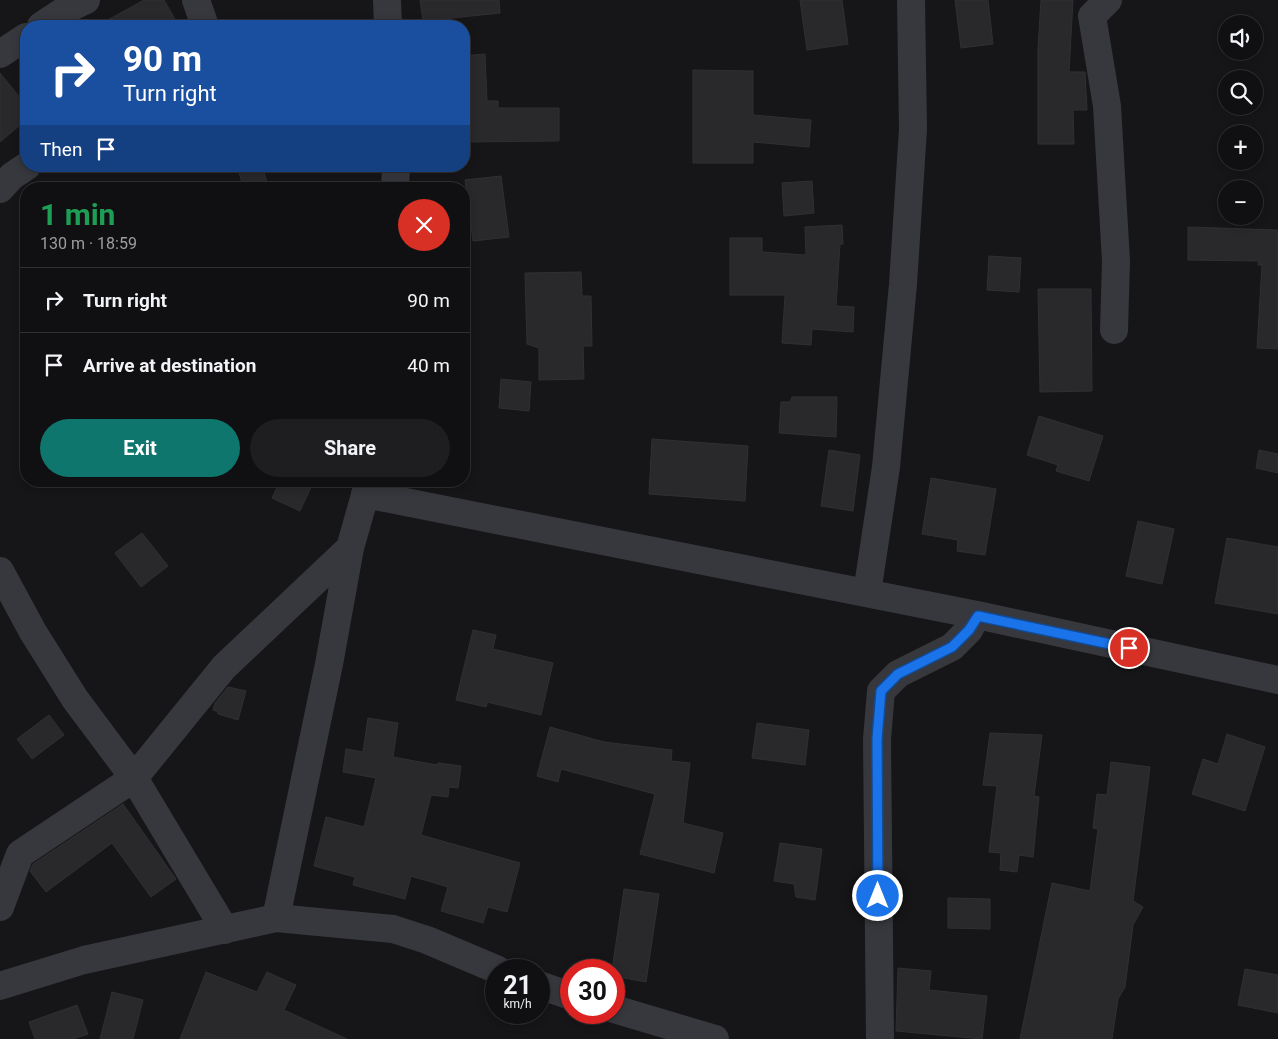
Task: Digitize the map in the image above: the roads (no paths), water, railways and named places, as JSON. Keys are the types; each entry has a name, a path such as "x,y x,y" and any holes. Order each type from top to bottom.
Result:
{"street":[{"path":"50,20 86,0"},
{"path":"196,0 203,20"},
{"path":"387,0 388,20"},
{"path":"866,593 886,468 903,284 914,129 911,0"},
{"path":"1108,0 1092,16 1107,106 1116,261 1114,330"},
{"path":"0,54 20,41"},
{"path":"0,189 20,171"},
{"path":"276,918 329,664 350,548 367,487 1278,680"},
{"path":"0,907 20,854 134,778 224,667 350,548"},
{"path":"0,572 33,632 74,699 134,778 225,930"},
{"path":"880,1039 877,739 881,691 898,674 952,647 969,630 978,616"},
{"path":"0,986 84,960 276,918 393,929 427,940 485,965"},
{"path":"625,1012 715,1039"}]}
